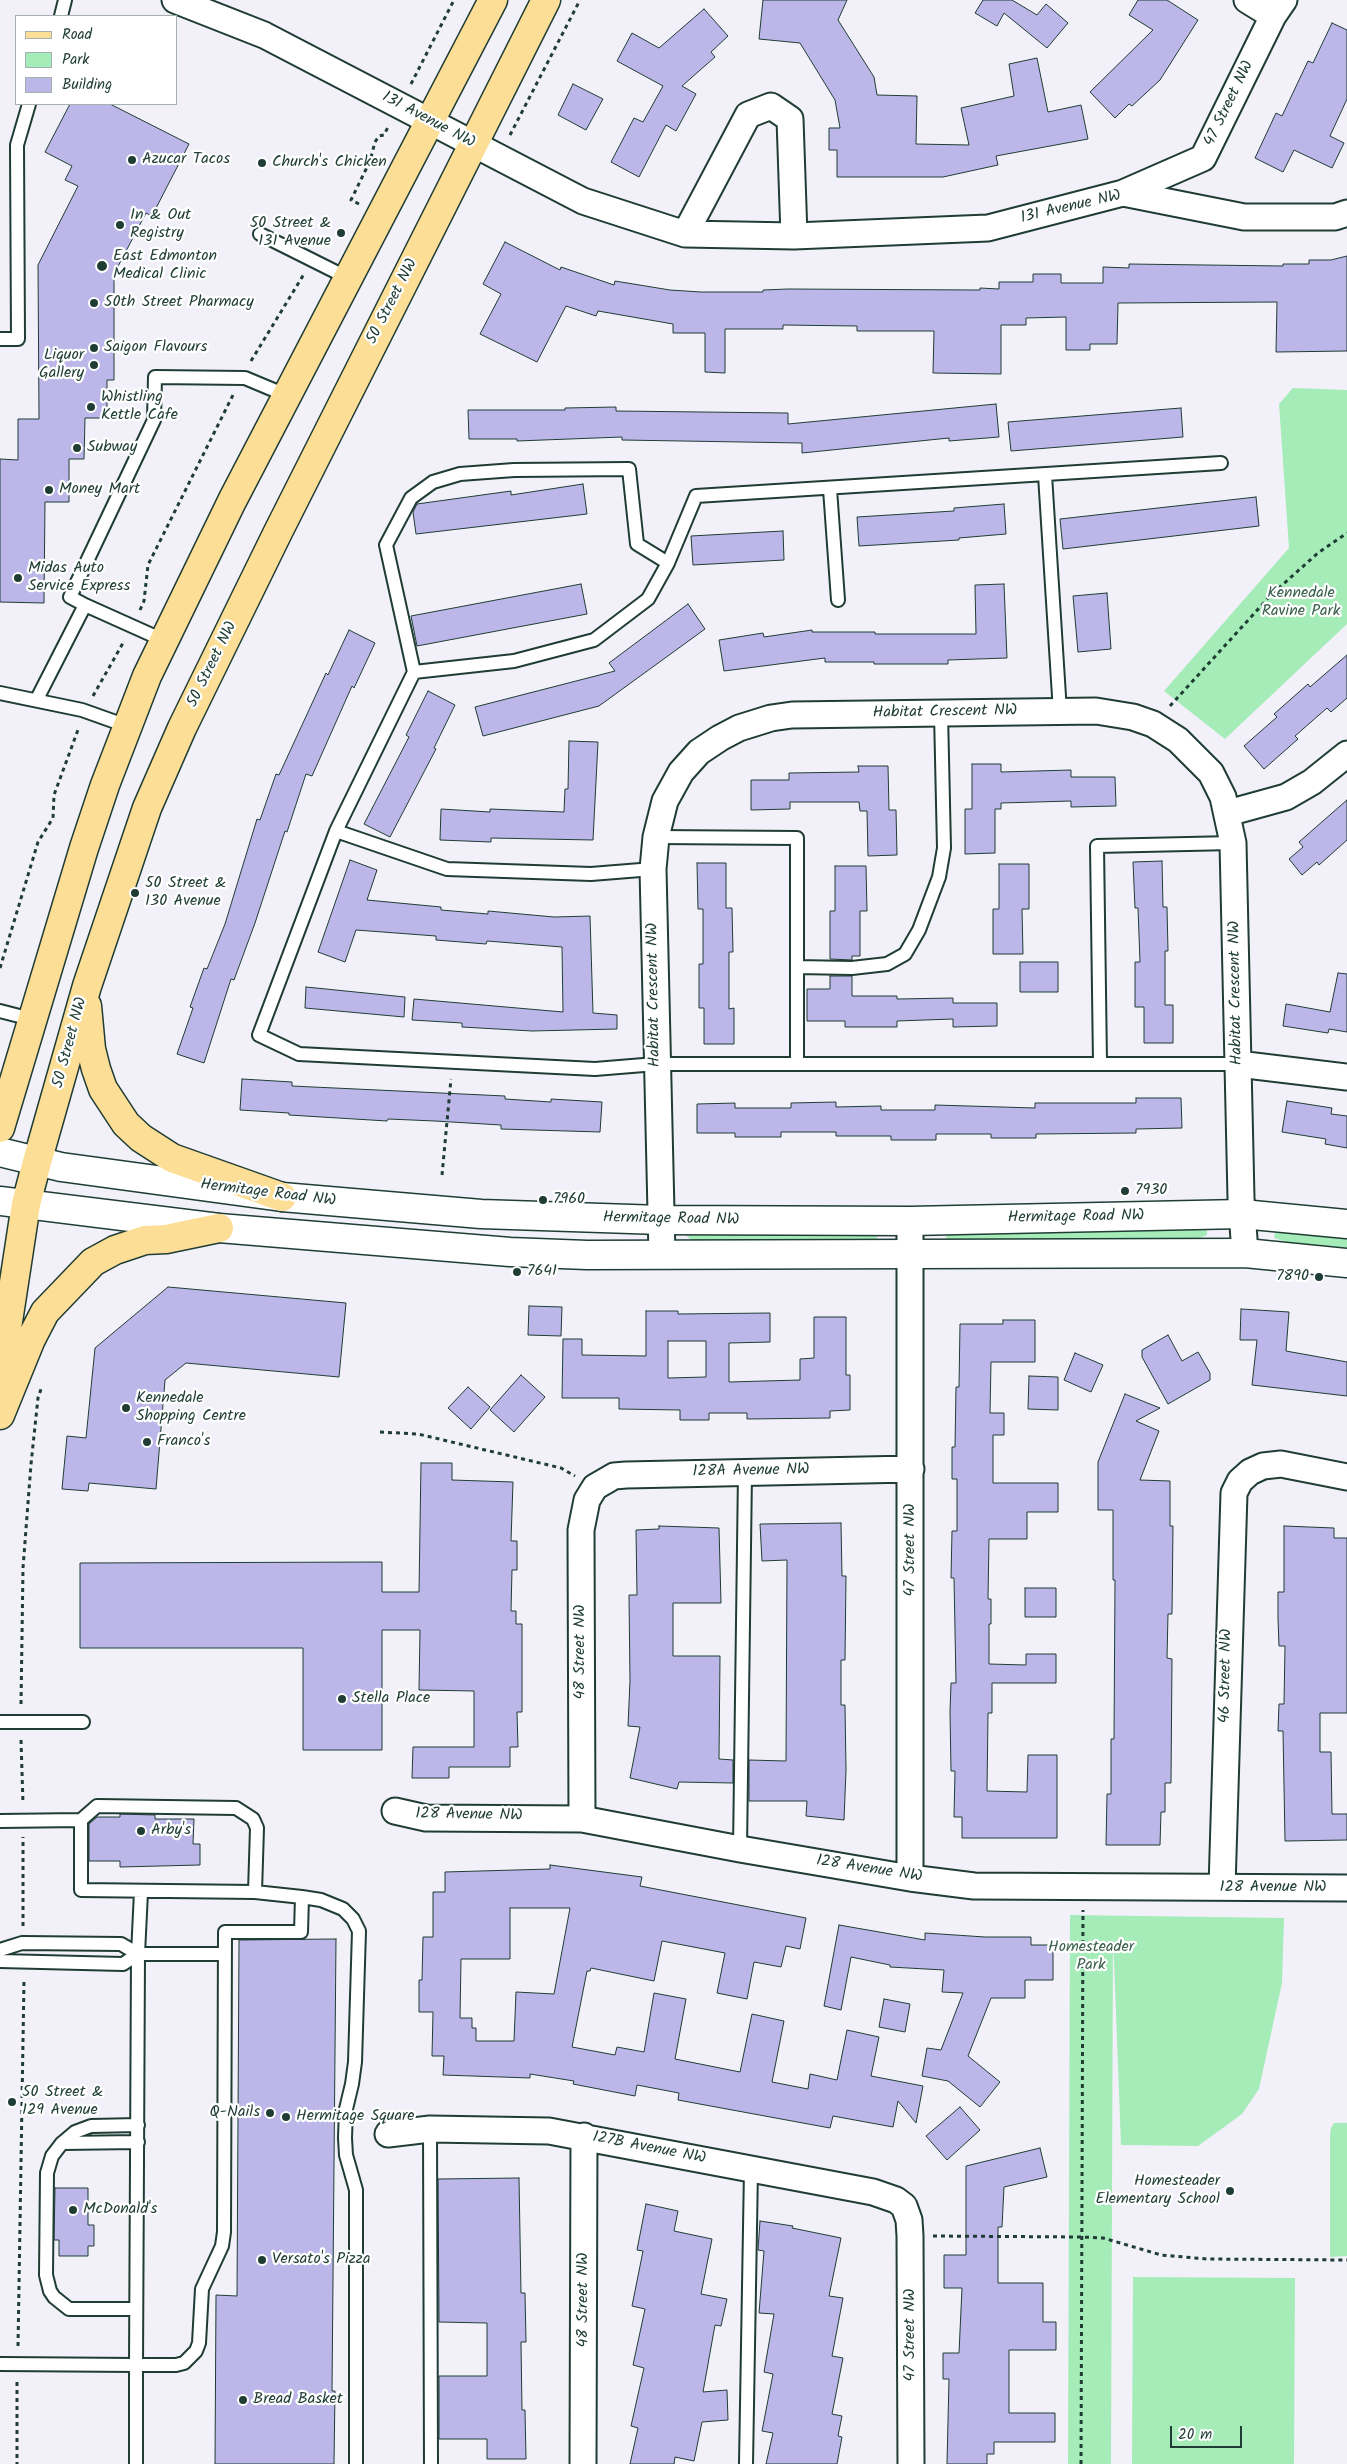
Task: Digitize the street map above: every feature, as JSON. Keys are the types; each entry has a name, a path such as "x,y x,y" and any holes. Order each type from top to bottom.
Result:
{"main road":[{"path":"0,1128 31,1019 87,839 127,726 163,640 211,542 493,0"},
{"name":"50 Street NW","path":"0,1374 26,1204 87,986 147,808 182,728 472,144 546,0"},
{"path":"87,986 90,1041 96,1070 106,1095 126,1124 156,1149 172,1158 282,1197"},
{"path":"0,1415 45,1312 93,1262 115,1250 145,1240 166,1239 219,1228"}],"street":[{"name":"131 Avenue NW","path":"175,0 264,35 583,201 685,234 794,236 988,228 1123,193 1244,217 1335,217 1347,212"},
{"path":"1247,0 1278,8"},
{"name":"47 Street NW","path":"1123,193 1203,158 1278,8"},
{"path":"685,234 748,115 771,106 790,119 794,236"},
{"name":"Habitat Crescent NW","path":"662,1255 656,1064 653,869 656,837 665,801 681,772 699,752 739,728 771,718 792,715 1060,712 1114,713 1153,724 1178,740 1210,773 1223,796 1233,843 1242,1214 1246,1253"},
{"path":"1228,813 1286,797 1312,782 1347,754"},
{"path":"1238,1064 1347,1077"},
{"name":"Hermitage Road NW","path":"0,1152 37,1162 282,1197 481,1214 660,1220 910,1221 1242,1214 1347,1224"},
{"path":"0,1171 16,1172 37,1162"},
{"name":"Hermitage Road NW","path":"0,1201 219,1228 510,1252 588,1256 1246,1253 1347,1262"},
{"name":"47 Street NW","path":"910,1221 910,1878"},
{"name":"46 Street NW","path":"1222,1887 1231,1509 1234,1493 1240,1481 1250,1472 1281,1464 1347,1477"},
{"name":"128A Avenue NW","path":"595,1487 614,1476 626,1474 911,1469"},
{"name":"48 Street NW","path":"582,1819 580,1530 583,1514 595,1487"},
{"name":"128 Avenue NW","path":"395,1811 426,1818 582,1819 910,1878 974,1886 1347,1888"},
{"name":"127B Avenue NW","path":"388,2134 430,2129 517,2129 584,2136 873,2192 896,2200 904,2206"},
{"name":"48 Street NW","path":"583,2464 584,2136"},
{"name":"47 Street NW","path":"904,2206 909,2220 910,2236 911,2464"}],"lane":[{"path":"62,15 65,0"},
{"path":"0,339 18,339 17,145 29,105"},
{"path":"260,234 348,278"},
{"path":"163,640 70,597 154,420 155,377 241,377 288,396"},
{"path":"414,672 514,661 594,640 648,599 668,563 696,496 1221,463"},
{"path":"668,563 637,544 629,469 514,470 460,474 433,482 411,498 386,545 414,672 336,831 259,1035 299,1054 595,1069 656,1064 1238,1064"},
{"path":"1046,475 1060,712"},
{"path":"830,489 838,600"},
{"path":"37,700 85,605"},
{"path":"0,693 85,711 127,726"},
{"path":"797,967 852,968 887,964 905,954 919,930 939,878 944,848 941,713"},
{"path":"336,831 447,869 591,874 653,869"},
{"path":"656,837 797,838 797,1064"},
{"path":"1100,1063 1097,846 1233,843"},
{"path":"0,1011 31,1019"},
{"path":"740,1848 745,1472"},
{"path":"0,1722 82,1722"},
{"path":"0,1821 81,1820 97,1806 236,1808 253,1819 257,1828 255,1892"},
{"path":"81,1820 81,1890 255,1892 302,1897 321,1900 343,1909 353,1919 359,1932 355,2062 346,2109 345,2138 346,2155 356,2190 356,2464"},
{"path":"136,2464 138,1954 141,1892"},
{"path":"0,2364 176,2365 184,2363 196,2351 199,2342 202,2289 222,2246 224,2232 225,1932 301,1932 302,1897"},
{"path":"0,1950 22,1943 121,1944 138,1954 225,1954"},
{"path":"0,1960 122,1964 138,1954"},
{"path":"136,2309 69,2309 61,2304 50,2291 46,2275 47,2173 52,2156 62,2143 75,2132 91,2126 138,2125"},
{"path":"430,2129 431,2464"},
{"path":"62,2143 138,2142"},
{"path":"746,2464 751,2169"}],"path":[{"path":"358,213 362,205 350,200 370,161 374,142 379,136 384,135 454,0"},
{"path":"0,968 38,842 53,818 54,795 85,711 133,626 144,601 148,565 241,377 312,260"},
{"path":"1153,724 1271,595 1318,553 1347,533"},
{"path":"442,1175 452,1062"},
{"path":"380,1432 418,1434 561,1468 595,1487"},
{"path":"1082,2464 1083,1887"},
{"path":"910,2236 1103,2238 1161,2255 1207,2259 1347,2260"}],"green space":[{"name":"Kennedale Ravine Park","path":"1293,388 1347,390 1347,624 1225,739 1164,691 1289,548 1279,404"},
{"path":"1207,1226 1207,1235 1195,1240 947,1245 946,1234 952,1232"},
{"path":"1276,1229 1347,1236 1347,1250 1290,1243 1274,1238"},
{"path":"859,1231 877,1236 876,1245 703,1245 686,1235 687,1232"},
{"name":"Homesteader Park","path":"1070,1915 1284,1918 1282,1983 1259,2089 1242,2114 1198,2146 1121,2145 1113,1935 1111,2464 1068,2464"},
{"path":"1334,2123 1347,2123 1347,2256 1330,2257 1330,2136"},
{"path":"1133,2277 1295,2278 1294,2464 1132,2464"}],"building":[{"path":"763,0 847,0 838,20 874,77 877,95 917,96 916,144 969,145 961,108 1014,96 1009,64 1037,58 1048,112 1081,105 1088,139 996,156 998,165 943,177 837,177 837,150 829,150 829,128 840,128 835,100 800,43 759,39"},
{"path":"983,0 1012,0 1037,15 1046,4 1068,23 1047,48 1004,13 997,26 975,13"},
{"path":"1138,0 1167,0 1198,20 1160,80 1132,106 1129,104 1115,118 1090,92 1153,30 1129,15"},
{"path":"704,9 728,36 711,52 715,57 682,86 696,94 676,131 666,125 639,177 611,162 634,118 643,122 663,86 617,61 632,33 659,48"},
{"path":"1332,23 1347,30 1347,99 1330,136 1344,143 1332,168 1294,150 1283,172 1255,158 1276,113 1282,116 1308,61 1313,63"},
{"path":"573,84 603,99 586,130 558,115"},
{"path":"69,105 112,105 189,144 152,216 146,213 114,274 114,380 107,380 107,418 85,418 84,459 69,459 69,502 45,502 44,603 0,602 0,459 18,460 18,419 39,419 38,265 78,186 65,180 72,166 45,152"},
{"path":"505,242 560,270 561,267 614,285 615,281 670,290 701,292 763,292 763,290 788,289 999,289 999,282 1033,282 1033,274 1061,274 1061,283 1103,283 1103,267 1129,268 1129,264 1283,266 1283,264 1309,264 1309,260 1331,260 1347,256 1347,351 1276,352 1277,302 1118,303 1117,344 1090,344 1090,350 1066,350 1066,317 1026,318 1026,325 1001,325 1001,374 933,373 934,331 857,331 857,326 783,325 783,329 725,329 725,373 705,372 705,333 673,333 673,324 598,311 596,316 566,306 537,362 480,334 501,294 483,284"},
{"path":"996,404 999,437 949,441 949,438 802,453 802,443 622,440 622,437 517,441 517,439 469,439 468,410 565,410 565,408 616,407 616,411 788,413 788,424"},
{"path":"1181,408 1183,437 1011,451 1008,422"},
{"path":"583,484 587,514 416,534 413,512 417,504 511,491 511,495"},
{"path":"1256,497 1259,526 1063,549 1060,519"},
{"path":"1004,504 1006,534 959,538 959,540 859,546 857,517 954,511 954,508"},
{"path":"783,531 784,560 693,565 691,536"},
{"path":"581,584 587,614 417,646 411,616"},
{"path":"1004,584 1007,658 948,660 948,664 874,664 874,662 825,662 825,658 724,671 719,640 763,633 764,637 812,630 812,632 875,632 875,634 976,634 975,585"},
{"path":"1107,593 1111,649 1078,652 1073,596"},
{"path":"688,604 705,629 599,706 483,736 475,707 615,671 609,663"},
{"path":"349,630 375,643 354,688 352,686 312,776 306,774 255,923 234,980 231,979 204,1063 177,1054 193,1008 190,1007 204,968 207,969 225,924 257,819 260,820 276,774 279,775 326,673 328,675"},
{"path":"1347,655 1347,698 1331,712 1327,708 1295,736 1298,739 1264,769 1244,746 1277,717 1274,714 1308,684 1310,687"},
{"path":"428,691 455,705 434,748 436,749 390,837 364,824 409,737 406,735"},
{"path":"569,741 598,742 593,840 491,838 491,842 440,840 441,809 490,812 490,809 564,812 565,789 568,789"},
{"path":"972,764 1001,764 1001,772 1071,770 1071,777 1115,777 1116,806 1071,807 1071,801 1001,803 1001,809 995,809 995,853 965,854 965,809 972,809"},
{"path":"858,766 888,766 889,810 896,810 897,855 868,856 867,811 860,811 859,802 790,802 790,809 751,810 751,780 789,780 789,773 859,772"},
{"path":"1347,800 1347,840 1319,865 1317,862 1302,875 1289,859 1303,847 1299,842"},
{"path":"350,860 377,870 367,900 441,907 441,910 488,914 488,911 554,917 590,916 593,1013 617,1015 617,1029 532,1031 462,1027 462,1023 412,1020 414,999 563,1012 562,947 487,941 486,944 436,940 436,936 356,930 345,962 318,952"},
{"path":"1162,861 1163,907 1167,907 1168,951 1165,951 1165,1005 1173,1005 1173,1043 1144,1043 1144,1007 1135,1007 1135,962 1140,962 1138,908 1135,908 1133,862"},
{"path":"697,863 726,863 726,908 732,908 733,952 729,952 729,1009 734,1008 734,1044 704,1044 704,1008 699,1008 699,964 703,964 703,909 698,909"},
{"path":"999,864 1029,864 1029,909 1022,909 1023,954 993,954 993,909 999,909"},
{"path":"835,866 866,866 867,911 860,911 860,956 852,956 852,960 830,959 830,911 835,911"},
{"path":"1020,962 1058,962 1058,992 1020,992"},
{"path":"1338,973 1347,974 1347,1032 1329,1029 1328,1033 1283,1026 1286,1004 1330,1012"},
{"path":"830,976 852,976 852,996 897,996 897,999 953,998 953,1003 997,1003 997,1026 953,1027 953,1019 897,1021 897,1027 845,1027 845,1021 807,1021 807,989 830,989"},
{"path":"306,987 405,997 404,1017 305,1008"},
{"path":"242,1079 292,1082 292,1086 505,1096 505,1099 551,1102 551,1099 602,1102 600,1132 501,1129 501,1125 388,1119 387,1121 240,1110"},
{"path":"1136,1098 1181,1098 1182,1128 1136,1129 1136,1133 1036,1134 1036,1138 991,1138 991,1134 936,1134 936,1140 891,1140 891,1136 836,1136 836,1132 781,1132 781,1137 735,1137 735,1133 697,1133 697,1104 735,1103 735,1108 791,1108 791,1103 836,1102 836,1107 881,1106 881,1110 935,1110 935,1105 1035,1108 1035,1103 1136,1103"},
{"path":"1287,1101 1332,1108 1331,1114 1347,1116 1347,1148 1325,1144 1326,1139 1282,1132"},
{"name":"Kennedale Shopping Centre","path":"168,1287 346,1303 339,1377 186,1363 165,1380 156,1489 89,1483 88,1491 62,1489 67,1436 86,1438 95,1348"},
{"path":"529,1306 562,1307 561,1336 528,1335"},
{"path":"1241,1309 1289,1312 1286,1351 1347,1362 1347,1396 1252,1385 1257,1340 1240,1340"},
{"path":"646,1311 678,1311 678,1314 770,1313 770,1342 729,1343 729,1382 800,1380 800,1359 814,1358 814,1317 846,1317 846,1375 850,1375 850,1410 830,1411 830,1418 747,1419 747,1413 709,1413 709,1420 680,1420 680,1410 619,1409 619,1398 562,1398 563,1339 582,1339 582,1355 646,1356","holes":["668,1341 706,1341 706,1377 668,1378"]},
{"path":"1003,1320 1035,1320 1035,1362 991,1362 990,1413 1004,1413 1004,1435 993,1435 993,1483 1058,1483 1058,1512 1027,1512 1027,1539 989,1539 988,1599 991,1599 991,1624 989,1624 989,1664 1026,1665 1026,1654 1056,1654 1056,1683 992,1683 992,1713 988,1713 987,1791 1027,1792 1028,1755 1057,1755 1057,1838 962,1838 962,1817 954,1817 955,1771 951,1771 950,1712 951,1683 956,1683 954,1578 951,1578 952,1531 957,1531 957,1479 952,1479 952,1447 955,1447 956,1387 959,1387 960,1324 1003,1324"},
{"path":"1168,1335 1182,1361 1198,1352 1210,1373 1210,1380 1168,1404 1142,1357 1142,1350"},
{"path":"1075,1353 1103,1365 1091,1392 1064,1380"},
{"path":"521,1375 545,1397 514,1432 490,1410"},
{"path":"1029,1376 1058,1377 1058,1410 1028,1409"},
{"path":"468,1387 490,1407 471,1429 448,1408"},
{"path":"1125,1394 1160,1408 1136,1421 1159,1431 1140,1480 1170,1481 1170,1526 1173,1526 1172,1614 1168,1614 1167,1658 1172,1659 1171,1783 1165,1783 1165,1812 1161,1812 1160,1845 1106,1845 1107,1794 1111,1794 1111,1739 1114,1739 1115,1580 1113,1580 1113,1510 1098,1510 1098,1462"},
{"path":"421,1463 452,1463 452,1480 513,1482 511,1541 517,1541 517,1570 512,1570 511,1611 516,1611 516,1624 522,1624 522,1712 517,1712 518,1747 510,1747 510,1767 449,1767 449,1778 412,1778 413,1747 474,1747 474,1691 419,1690 420,1630 382,1630 382,1750 303,1750 303,1648 80,1648 80,1563 382,1562 382,1592 419,1592"},
{"path":"841,1523 842,1576 846,1576 845,1660 841,1660 841,1705 845,1705 846,1770 844,1820 806,1816 807,1801 749,1801 749,1760 786,1761 787,1560 762,1561 760,1524"},
{"path":"659,1526 719,1528 721,1603 673,1603 673,1656 720,1656 719,1759 733,1760 733,1783 679,1782 677,1789 630,1778 640,1727 628,1726 630,1681 629,1595 637,1595 636,1530 659,1529"},
{"path":"1284,1526 1334,1528 1334,1538 1347,1538 1347,1713 1320,1713 1320,1752 1331,1752 1332,1814 1347,1814 1347,1840 1285,1841 1283,1731 1278,1731 1279,1704 1284,1704 1285,1646 1279,1646 1278,1592 1284,1592"},
{"path":"1025,1588 1056,1588 1056,1617 1025,1617"},
{"name":"Arby's","path":"120,1814 155,1815 155,1819 194,1819 193,1844 200,1844 200,1865 120,1867 120,1861 89,1861 89,1824 97,1817 120,1817"},
{"path":"550,1865 642,1877 640,1886 806,1918 800,1949 786,1946 781,1967 754,1962 747,1999 717,1993 725,1953 662,1941 654,1981 591,1968 590,1971 587,1971 572,2047 615,2055 617,2047 644,2052 654,1993 686,1999 675,2059 740,2072 752,2014 784,2021 772,2082 808,2089 810,2074 837,2080 847,2030 879,2037 871,2076 923,2086 916,2123 898,2101 893,2127 833,2116 830,2128 678,2100 679,2093 637,2085 635,2096 573,2084 574,2081 530,2074 530,2078 443,2075 444,2056 432,2056 433,2012 419,2012 419,1980 422,1980 423,1937 433,1937 433,1892 445,1892 445,1872 550,1869","holes":["510,1908 570,1908 554,1994 516,1992 514,2041 476,2041 476,2028 472,2028 472,2018 460,2018 461,1959 510,1959"]},
{"path":"839,1925 925,1940 925,1933 985,1937 1031,1937 1031,1945 1053,1945 1053,1980 1025,1980 1025,1998 991,1998 968,2056 1000,2082 980,2107 948,2081 922,2076 927,2048 941,2050 963,1993 942,1992 944,1970 890,1967 890,1965 851,1957 841,2010 824,2006"},
{"name":"Hermitage Square","path":"336,1939 332,2391 335,2391 334,2464 215,2464 216,2295 237,2296 239,1940"},
{"path":"884,1999 910,2004 905,2032 879,2027"},
{"path":"960,2107 980,2130 947,2160 926,2136"},
{"path":"1040,2148 1047,2177 1004,2187 1002,2227 998,2227 998,2283 1043,2283 1043,2322 1056,2322 1056,2350 1009,2350 1009,2413 1055,2413 1055,2442 994,2442 994,2454 987,2454 987,2464 947,2464 949,2379 943,2379 943,2353 959,2353 962,2288 944,2288 944,2255 966,2255 966,2166"},
{"path":"519,2178 521,2293 525,2293 526,2342 521,2342 522,2410 525,2410 526,2459 487,2459 487,2439 439,2439 439,2376 487,2376 487,2323 439,2322 438,2179"},
{"name":"McDonald's","path":"55,2188 88,2188 88,2225 94,2225 94,2246 88,2246 88,2256 59,2256 59,2240 54,2240"},
{"path":"646,2204 678,2211 674,2231 712,2239 701,2294 727,2299 721,2326 715,2325 703,2392 727,2390 728,2420 702,2422 694,2461 675,2457 674,2464 630,2464 638,2428 631,2426 644,2368 633,2365 645,2309 632,2306 643,2251 637,2250"},
{"path":"760,2221 793,2226 792,2228 841,2238 829,2296 843,2298 832,2356 843,2358 832,2414 842,2416 838,2436 842,2437 837,2464 766,2464 773,2433 762,2431 773,2374 764,2372 774,2314 759,2313 764,2251 758,2250"}],"place":[{"name":"Azucar Tacos","path":"132,160"},
{"name":"Church's Chicken","path":"262,163"},
{"name":"In & Out Registry","path":"120,225"},
{"name":"50 Street & 131 Avenue","path":"341,233"},
{"name":"East Edmonton Medical Clinic","path":"102,266"},
{"name":"50th Street Pharmacy","path":"94,303"},
{"name":"Saigon Flavours","path":"94,348"},
{"name":"Liquor Gallery","path":"94,365"},
{"name":"Whistling Kettle Cafe","path":"91,407"},
{"name":"Subway","path":"77,448"},
{"name":"Money Mart","path":"49,490"},
{"name":"Midas Auto Service Express","path":"18,578"},
{"name":"50 Street & 130 Avenue","path":"135,893"},
{"name":"7930","path":"1125,1191"},
{"name":"7960","path":"543,1200"},
{"name":"7641","path":"517,1272"},
{"name":"7890","path":"1319,1277"},
{"name":"Kennedale Shopping Centre","path":"126,1408"},
{"name":"Franco's","path":"147,1442"},
{"name":"Stella Place","path":"342,1699"},
{"name":"Arby's","path":"141,1831"},
{"name":"50 Street & 129 Avenue","path":"12,2102"},
{"name":"Q-Nails","path":"270,2113"},
{"name":"Hermitage Square","path":"286,2117"},
{"name":"Homesteader Elementary School","path":"1230,2191"},
{"name":"McDonald's","path":"73,2210"},
{"name":"Versato's Pizza","path":"262,2260"},
{"name":"Bread Basket","path":"243,2400"}]}
